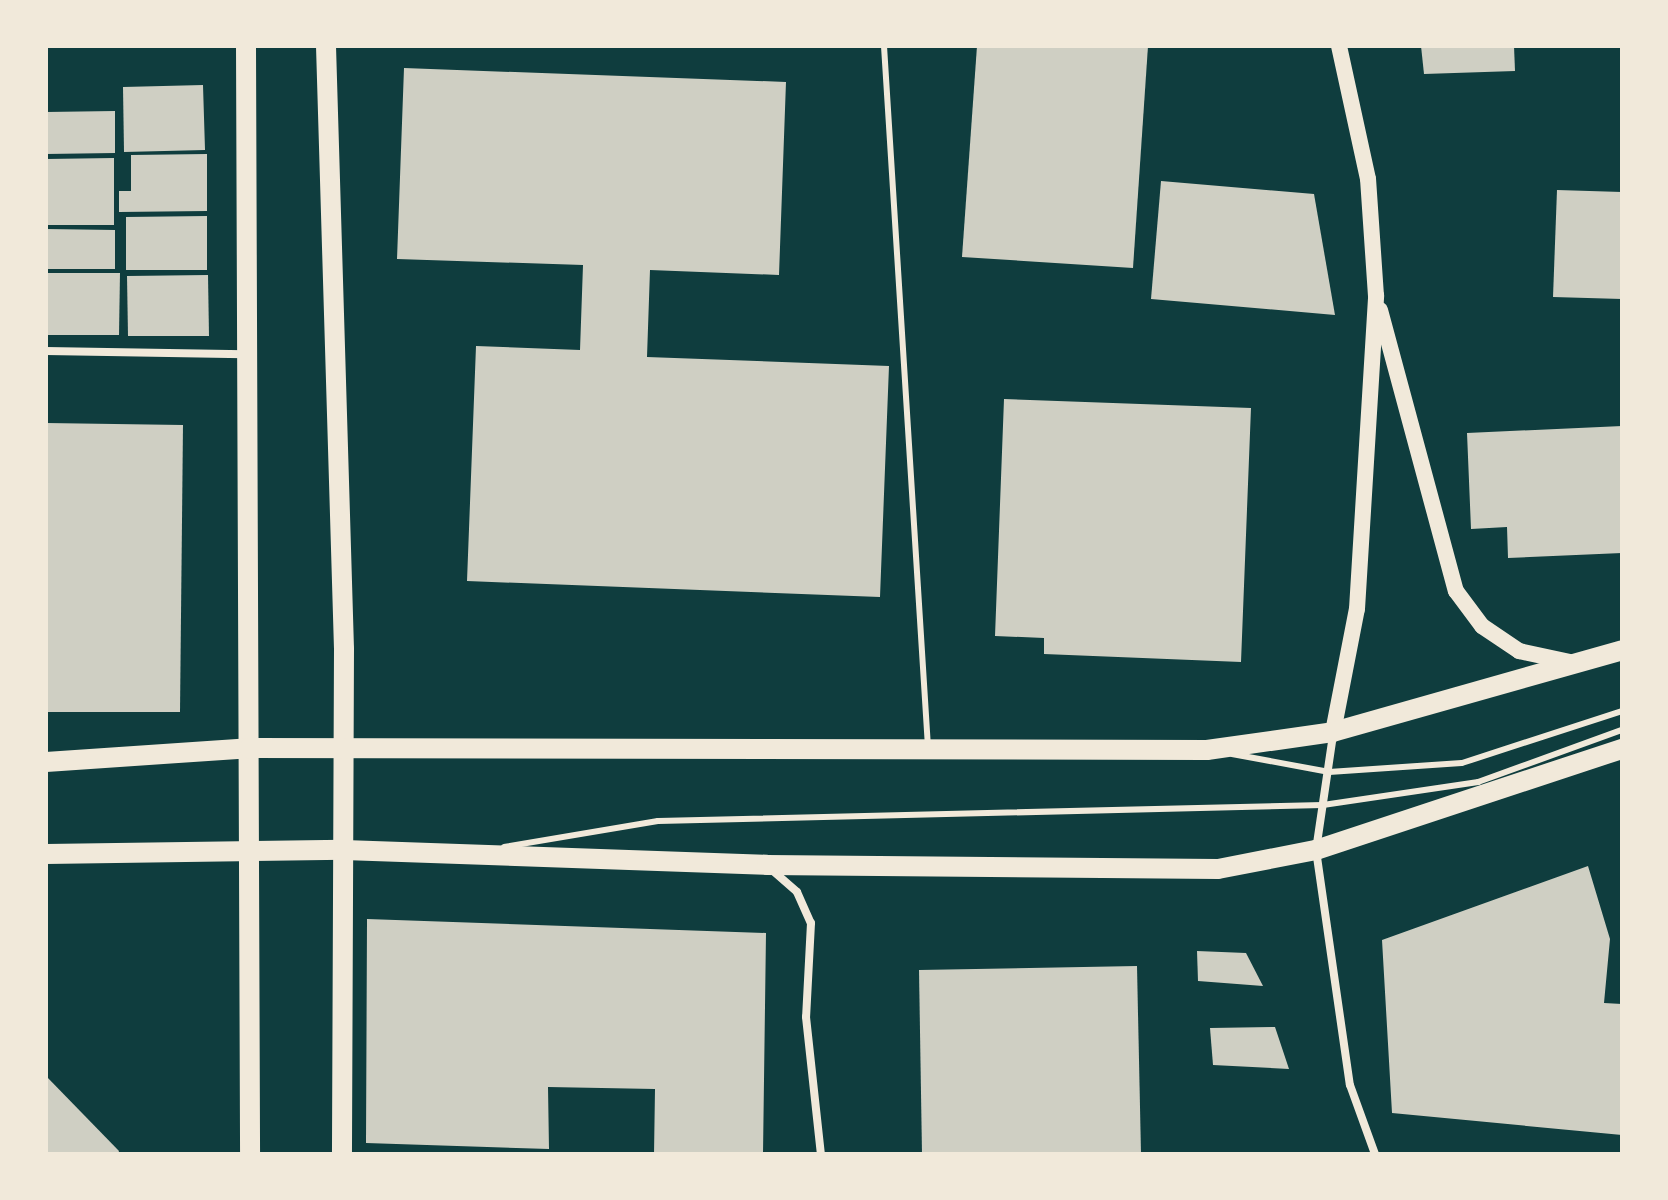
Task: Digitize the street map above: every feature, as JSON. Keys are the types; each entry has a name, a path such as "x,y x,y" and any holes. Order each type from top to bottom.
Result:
{"main road":[{"path":"246,46 250,1154"},
{"path":"326,46 345,748 342,1154"},
{"path":"1333,732 1357,609 1376,296 1368,179 1339,46"},
{"path":"1376,296 1456,591 1482,626 1519,651 1581,664"},
{"path":"46,762 249,748 928,747 1207,750 1333,732 1622,650"},
{"path":"46,854 344,850 767,865 1218,869 1316,850 1622,749"}],"street":[{"path":"46,351 248,354"},
{"path":"1333,732 1316,850 1350,1085 1375,1154"},
{"path":"767,865 797,892 811,923 806,1017 821,1154"}],"lane":[{"path":"884,46 928,747"},
{"path":"1207,750 1329,772 1462,763 1622,711"},
{"path":"461,854 658,821 1323,805 1478,782 1622,730"}],"building":[{"path":"977,46 1148,46 1133,268 962,257"},
{"path":"1421,46 1514,46 1515,71 1424,74"},
{"path":"404,68 786,82 779,275 650,270 647,357 889,366 880,597 467,581 476,346 580,350 583,265 397,259"},
{"path":"203,85 205,150 124,152 123,87"},
{"path":"115,111 115,153 46,154 46,112"},
{"path":"207,154 207,211 119,212 119,191 131,191 131,155"},
{"path":"114,158 114,225 46,225 46,159"},
{"path":"1161,181 1314,194 1335,315 1151,299"},
{"path":"1557,190 1622,192 1622,299 1553,297"},
{"path":"207,216 207,270 126,270 126,217"},
{"path":"46,229 115,230 115,269 46,269"},
{"path":"46,273 120,273 119,335 46,335"},
{"path":"208,275 209,336 128,336 127,276"},
{"path":"1004,399 1251,408 1241,662 1044,654 1044,638 995,636"},
{"path":"46,423 183,425 180,712 46,712"},
{"path":"1622,426 1622,553 1508,558 1507,527 1471,529 1467,433"},
{"path":"1588,866 1610,939 1604,1003 1622,1004 1622,1135 1392,1113 1382,940"},
{"path":"367,919 766,933 763,1154 654,1154 655,1089 548,1087 549,1149 366,1143"},
{"path":"1197,951 1246,953 1263,986 1198,981"},
{"path":"1137,966 1141,1154 922,1154 919,970"},
{"path":"1275,1027 1289,1069 1213,1065 1210,1028"},
{"path":"46,1076 119,1151 118,1154 46,1154"}]}
